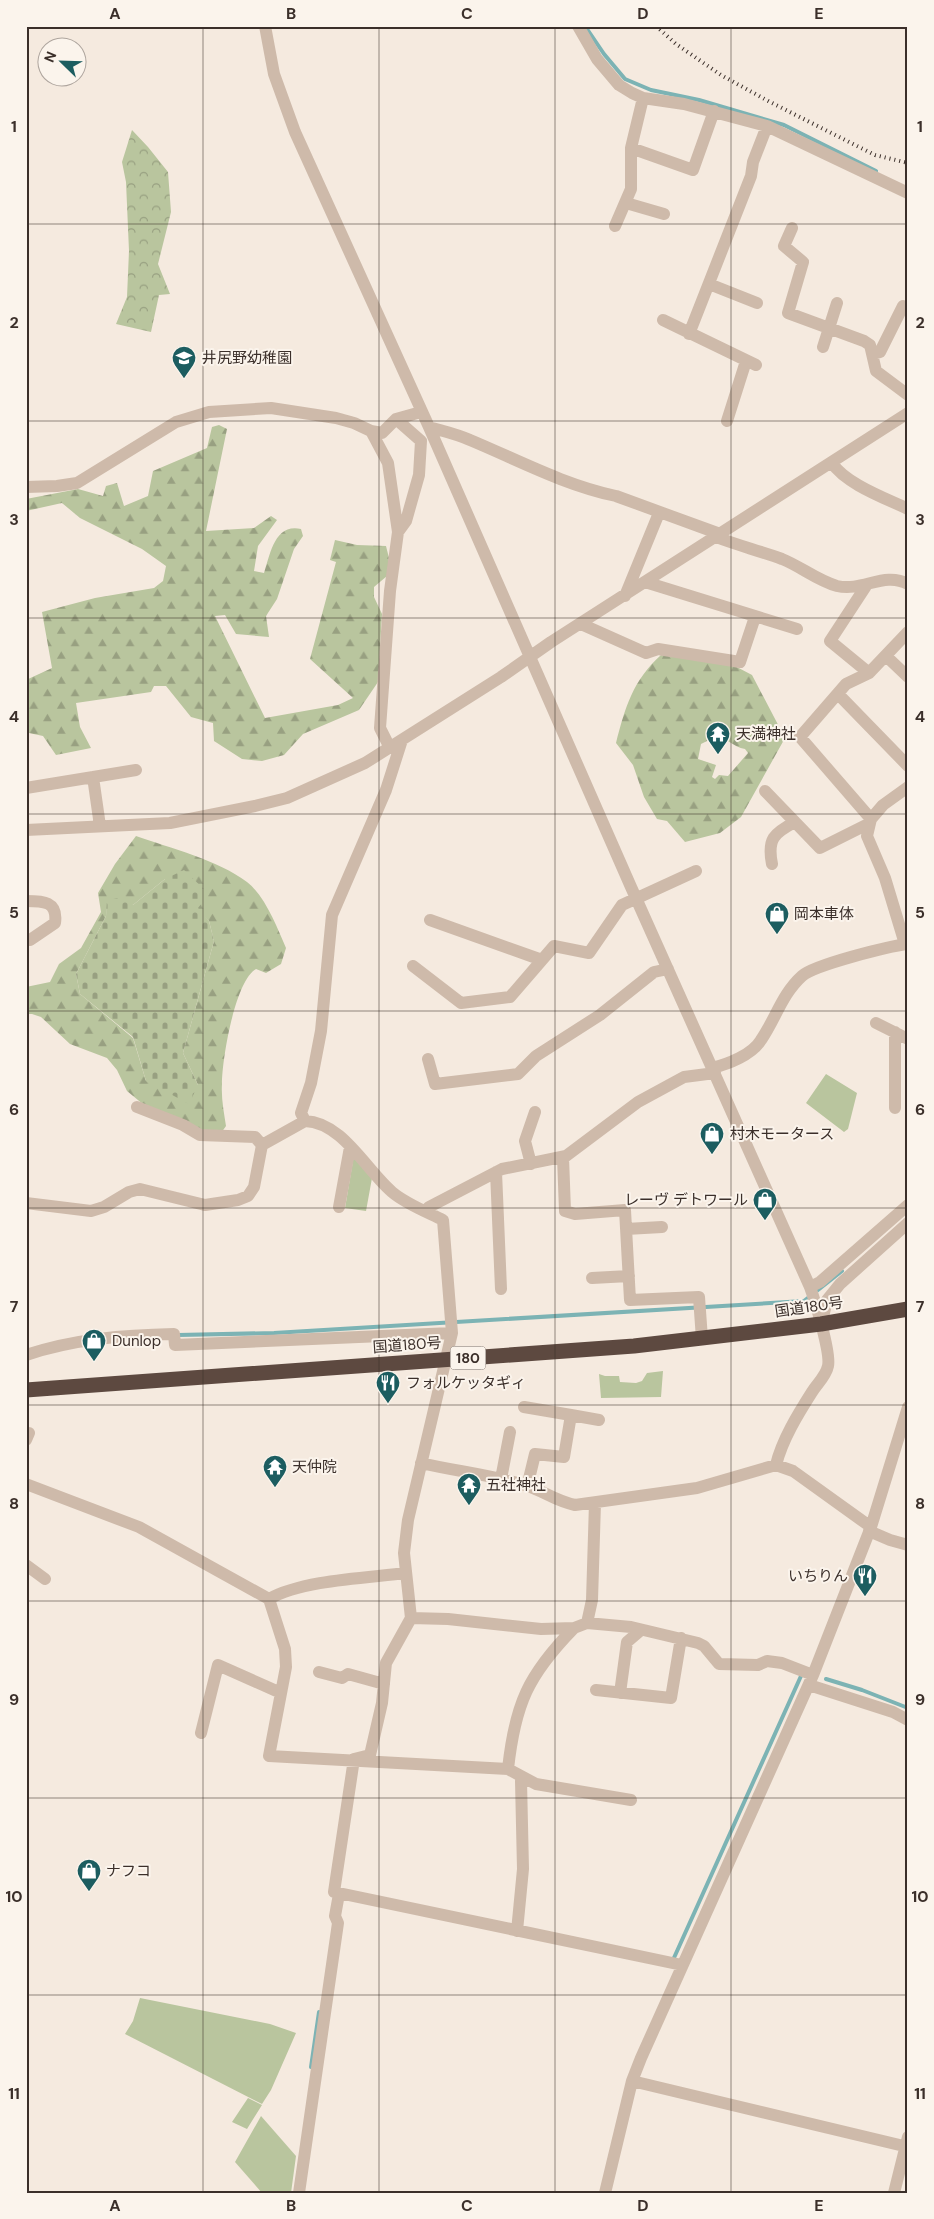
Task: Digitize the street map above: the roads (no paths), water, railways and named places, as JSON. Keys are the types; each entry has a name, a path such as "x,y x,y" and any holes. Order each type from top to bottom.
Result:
{"highway":[{"name":"国道180号","path":"26,1390 447,1360 702,1339 821,1324 908,1309"}],"street":[{"path":"265,26 274,74 295,132 429,426 812,1293 821,1324 829,1364 800,1411 778,1455 776,1465"},
{"path":"578,26 597,59 619,85 632,94 643,98 714,111 767,126 908,193"},
{"path":"615,226 631,189 631,148 643,98"},
{"path":"631,148 693,170 714,111"},
{"path":"689,334 751,176 753,162 767,126"},
{"path":"626,204 664,214"},
{"path":"792,228 784,246 803,262 788,313 864,340 870,345 876,371 908,395"},
{"path":"709,284 757,303"},
{"path":"824,347 837,303"},
{"path":"873,354 880,352 902,306"},
{"path":"663,320 751,363 727,421"},
{"path":"26,487 77,483 176,422 209,412 271,408 354,422 371,431 382,433 396,419 421,412"},
{"path":"26,830 170,823 272,802 343,774 390,748 908,413"},
{"path":"396,419 421,441 419,475 406,521 398,532"},
{"path":"429,426 468,439 534,470 598,492 616,496 782,559 836,586 866,586 889,578 908,584"},
{"path":"371,431 388,463 398,532 390,591 380,728 390,748"},
{"path":"832,463 864,488 908,509"},
{"path":"625,596 659,513"},
{"path":"645,582 797,630"},
{"path":"866,586 830,641 869,673"},
{"path":"581,624 646,654 658,649 740,662 754,617"},
{"path":"871,821 800,737 846,684 869,673 908,632"},
{"path":"886,656 908,677"},
{"path":"838,694 908,766"},
{"path":"305,1121 301,1113 311,1084 321,1031 332,915 386,790 402,740"},
{"path":"26,788 136,770"},
{"path":"93,777 100,826"},
{"path":"425,1211 429,1207 502,1169 563,1157 638,1102 684,1077 714,1071 726,1064 761,1042 785,994 804,974 820,966 856,955 906,944 885,878 867,836 871,821 883,805 908,787"},
{"path":"765,791 820,848 871,821"},
{"path":"772,864 769,850 776,833 796,822"},
{"path":"413,966 461,1003 510,997 554,946 588,953 622,905 696,871"},
{"path":"26,901 46,901 52,907 56,916 55,923 30,940"},
{"path":"430,920 542,960"},
{"path":"428,1059 435,1084 518,1074 536,1056 600,1015 654,972 668,969"},
{"path":"876,1023 908,1039"},
{"path":"894,1108 895,1032"},
{"path":"137,1107 183,1125 200,1135 255,1137 262,1145"},
{"path":"531,1164 525,1141 535,1112"},
{"path":"262,1145 305,1121 312,1121 332,1130 393,1193 443,1220 452,1333 408,1520 404,1553 411,1618 386,1663 375,1738 370,1755 354,1759"},
{"path":"26,1203 90,1211 104,1207 129,1192 140,1189 205,1205 238,1200 248,1196 254,1187 262,1145"},
{"path":"339,1207 350,1148"},
{"path":"563,1157 565,1211 575,1214 625,1210 630,1300 699,1297 702,1339"},
{"path":"496,1172 501,1289"},
{"path":"812,1293 820,1282 908,1205"},
{"path":"821,1324 827,1300 832,1292 908,1223"},
{"path":"626,1229 662,1227"},
{"path":"592,1278 629,1276"},
{"path":"26,1355 64,1344 142,1335 174,1334 175,1345 452,1333"},
{"path":"524,1407 599,1420"},
{"path":"605,2193 632,2081 682,1965 811,1680 870,1529 908,1407"},
{"path":"525,1485 528,1483 535,1454 564,1457 571,1415"},
{"path":"501,1479 510,1432"},
{"path":"421,1464 525,1485 544,1492 559,1502 575,1505 697,1488 776,1465 793,1472 870,1529 890,1540 908,1545"},
{"path":"26,1484 139,1527 269,1599 285,1649 286,1667 269,1756 310,1760 354,1759 380,1764 508,1769 536,1784 631,1800"},
{"path":"587,1623 592,1600 595,1503"},
{"path":"26,1566 45,1579"},
{"path":"269,1599 286,1592 321,1584 406,1573"},
{"path":"411,1618 448,1618 541,1629 574,1628 587,1623 641,1630 680,1638 704,1646 719,1664 758,1665 767,1661 782,1663 811,1680 893,1712 908,1720"},
{"path":"508,1769 511,1735 517,1712 527,1690 549,1654 574,1628"},
{"path":"620,1693 627,1642 641,1630"},
{"path":"596,1690 670,1698 680,1638"},
{"path":"201,1733 218,1665 281,1693"},
{"path":"319,1672 342,1678 348,1674 384,1684"},
{"path":"354,1759 334,1892 518,1928 682,1965"},
{"path":"518,1928 523,1868 521,1781 523,1777"},
{"path":"299,2193 338,1923 335,1916 339,1894"},
{"path":"632,2081 907,2144 894,2193"}],"waterway":[{"path":"585,26 604,54 625,79 651,90 699,100 784,125 876,171"},
{"path":"178,1335 274,1333 804,1301 842,1271"},
{"path":"673,1960 801,1676"},
{"path":"826,1679 862,1690 908,1708"},
{"path":"311,2067 319,2012"}],"railway":[{"path":"656,26 676,44 721,75 770,102 875,155 908,163"}],"place":[{"name":"井尻野幼稚園","path":"184,379"},
{"name":"天満神社","path":"718,755"},
{"name":"岡本車体","path":"777,935"},
{"name":"村木モータース","path":"712,1155"},
{"name":"レーヴ デトワール","path":"765,1221"},
{"name":"Dunlop","path":"94,1362"},
{"name":"フォルケッタギィ","path":"388,1404"},
{"name":"天仲院","path":"275,1488"},
{"name":"五社神社","path":"469,1506"},
{"name":"いちりん","path":"865,1597"},
{"name":"ナフコ","path":"89,1892"}]}
